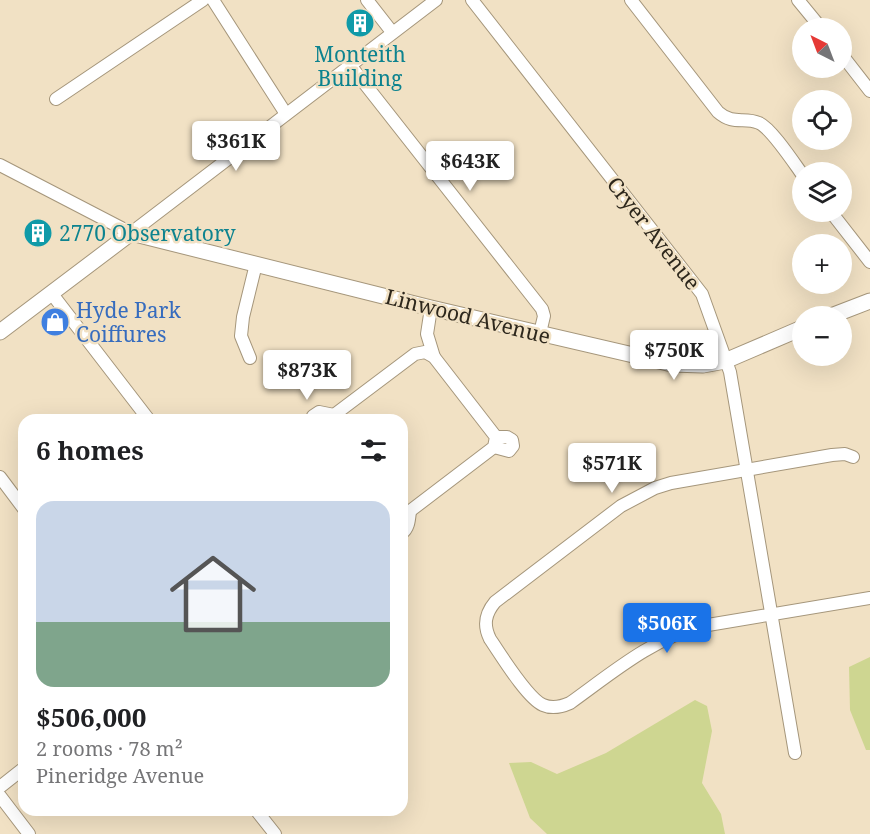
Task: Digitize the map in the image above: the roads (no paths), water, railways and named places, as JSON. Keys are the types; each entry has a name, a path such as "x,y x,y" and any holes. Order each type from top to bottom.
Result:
{"main road":[{"name":"Linwood Avenue","path":"130,233 431,308 672,364 703,365 725,361 792,332"},
{"path":"0,332 130,233"},
{"path":"852,308 870,302"}],"street":[{"path":"56,99 203,0"},
{"path":"213,0 286,114"},
{"path":"367,0 392,32"},
{"path":"2,171 130,233 436,0"},
{"name":"Cryer Avenue","path":"472,0 702,294 729,372 795,753"},
{"path":"631,0 718,112 731,121 754,121 766,127 793,162"},
{"path":"798,0 813,18"},
{"path":"350,65 543,309 544,316 540,333"},
{"path":"852,68 870,91"},
{"path":"839,222 870,262"},
{"path":"250,358 244,347 242,326 256,264"},
{"path":"52,294 144,414"},
{"path":"408,510 495,442 434,357 428,334 431,308"},
{"path":"337,414 415,354 428,334"},
{"path":"415,354 425,352 434,357"},
{"path":"853,458 845,454 832,455 747,469 671,483 636,497 495,602 487,613 486,631 532,697 539,703 562,707 570,704 641,652 680,631 870,598"},
{"path":"0,477 18,501"},
{"path":"0,787 18,773"},
{"path":"0,796 29,834"},
{"path":"261,816 275,834"}],"place":[{"name":"Monteith Building","path":"360,23"},
{"name":"2770 Observatory","path":"38,233"},
{"name":"Hyde Park Coiffures","path":"55,322"}]}
